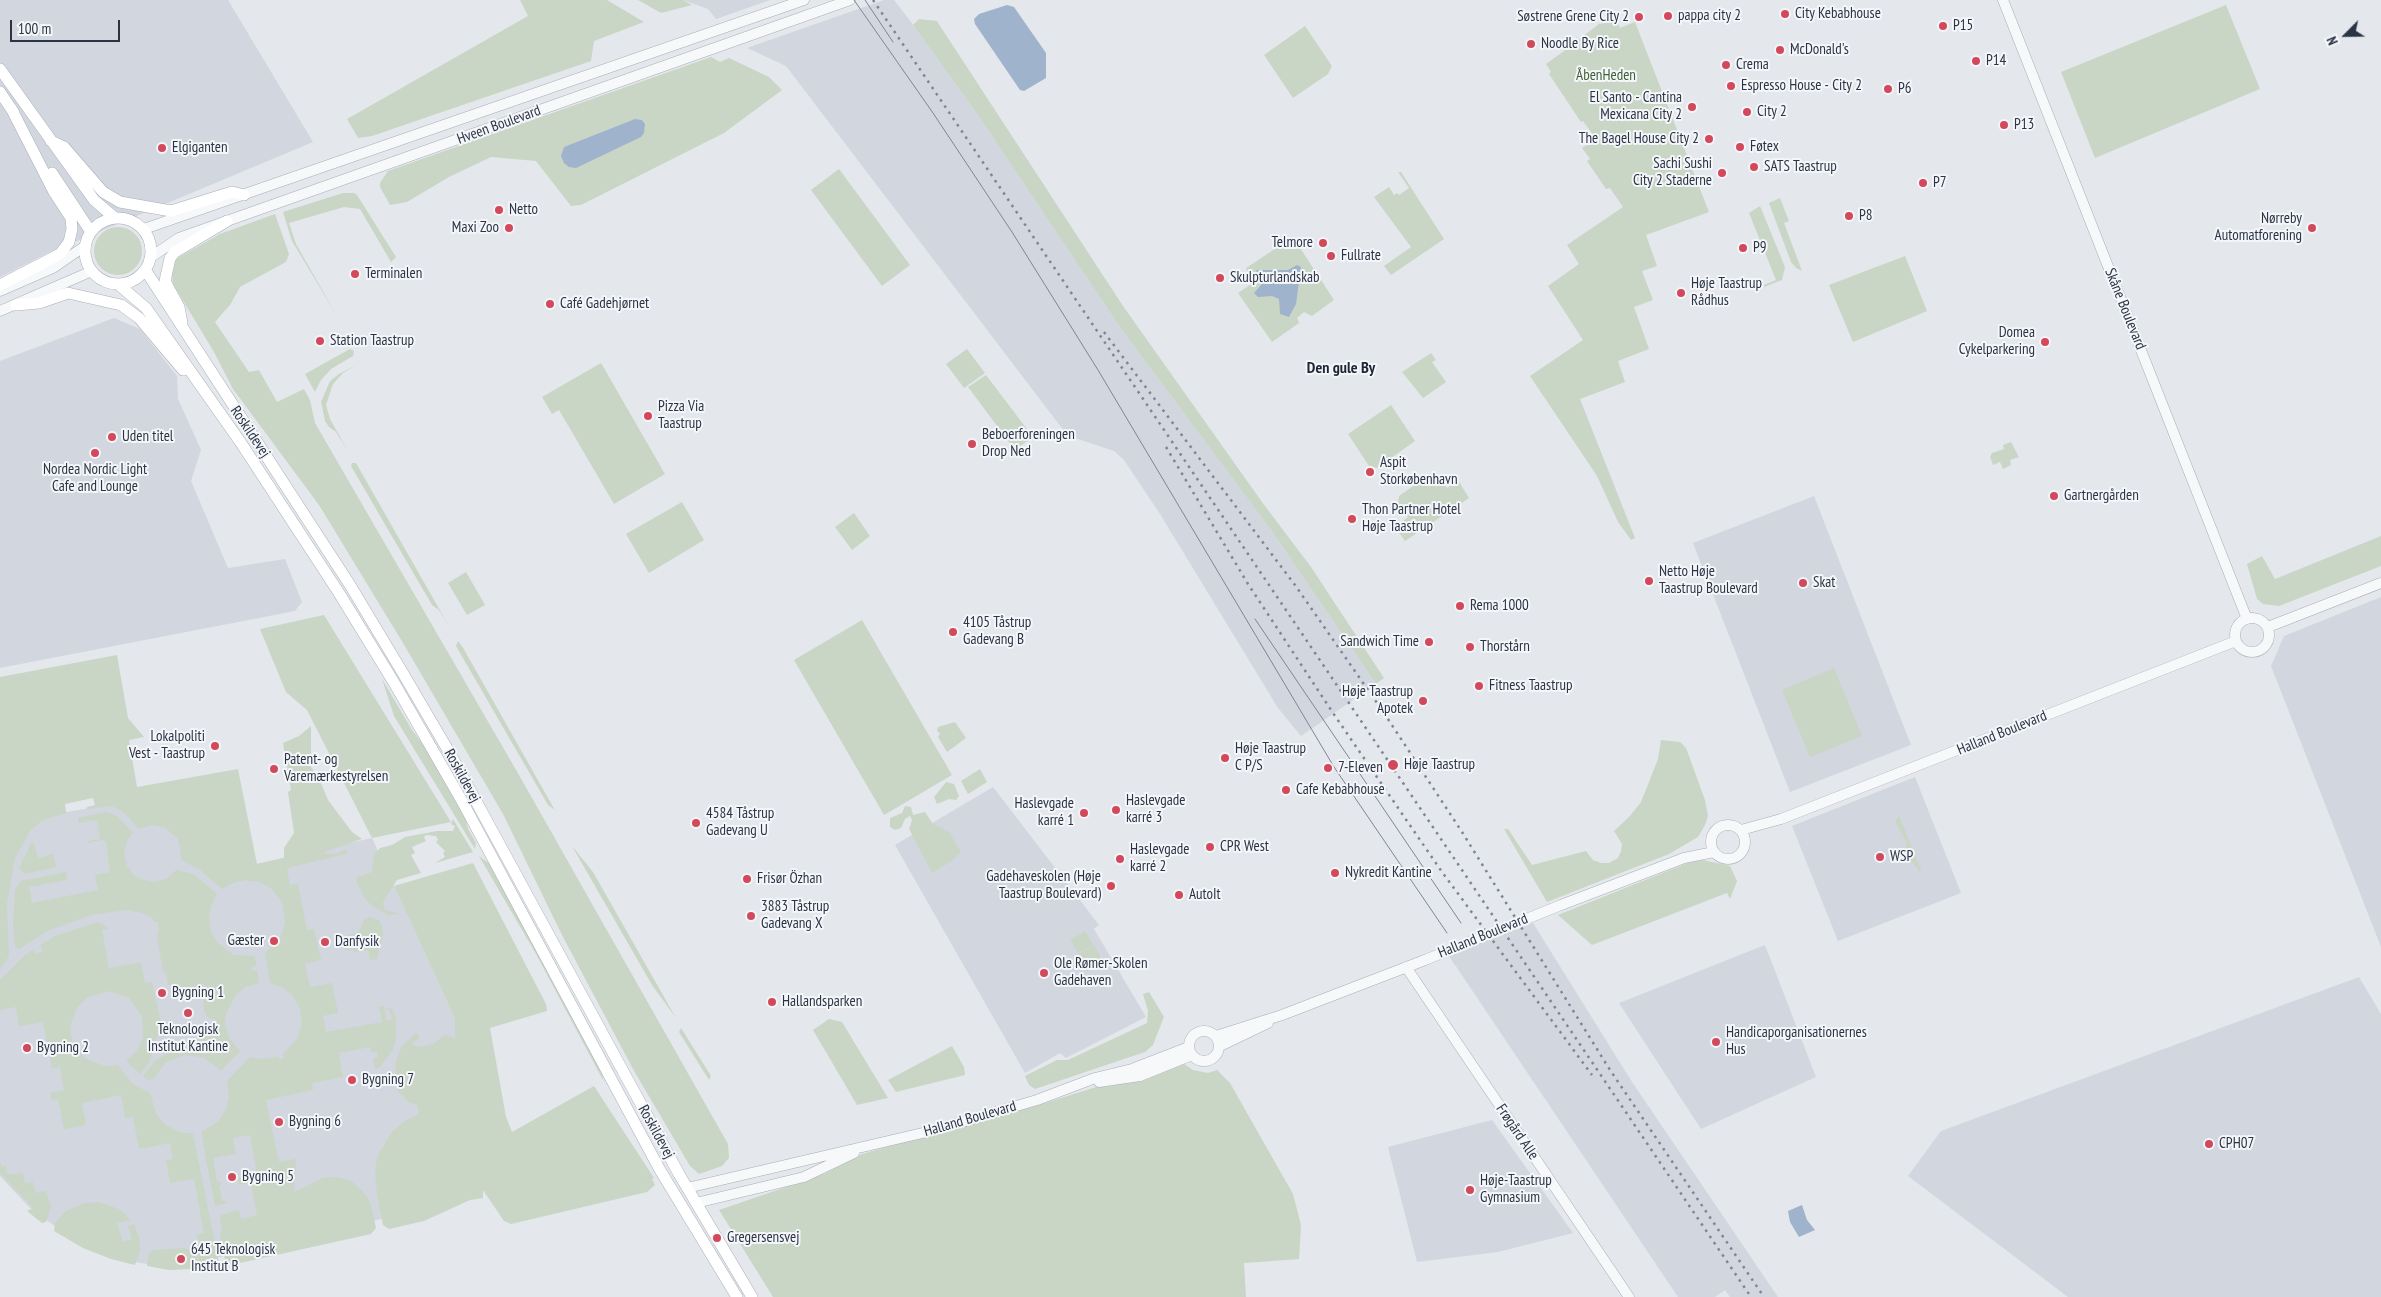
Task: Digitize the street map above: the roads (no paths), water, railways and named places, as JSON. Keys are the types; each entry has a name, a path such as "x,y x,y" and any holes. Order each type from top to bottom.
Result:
{"main road":[{"path":"0,69 94,200 115,218"},
{"path":"0,92 91,232"},
{"path":"0,285 60,254 69,242 72,228 71,218 54,192 11,108"},
{"path":"51,141 64,147 103,192 120,202 171,211 232,192 244,195"},
{"path":"115,218 131,220 144,229 152,247 152,257 146,271 133,282 120,285 104,282 92,271 86,259 85,246 91,232 102,222 115,218"},
{"path":"182,327 179,307 164,281 170,258 175,252 227,221"},
{"name":"Roskildevej","path":"146,271 345,578 409,684 457,766 687,1188 752,1297"},
{"name":"Roskildevej","path":"120,285 146,308 283,505 393,681 462,801 660,1170 737,1297"},
{"path":"16,304 39,304 68,293 121,305 139,318 179,367 198,382"}],"street":[{"name":"Hveen Boulevard","path":"144,229 804,0"},
{"name":"Hveen Boulevard","path":"152,257 179,238 850,0"},
{"name":"Skåne Boulevard","path":"2003,0 2247,619"},
{"path":"0,291 70,259 85,246"},
{"path":"0,311 92,271"},
{"path":"2268,628 2381,583"},
{"path":"2247,619 2259,619 2268,628 2268,641 2258,651 2248,652 2236,641 2237,627 2247,619"},
{"name":"Halland Boulevard","path":"1743,834 2236,641"},
{"path":"1722,825 1732,825 1743,834 1743,850 1735,857 1725,859 1714,852 1711,841 1714,831 1722,825"},
{"name":"Halland Boulevard","path":"1684,858 1711,841"},
{"name":"Halland Boulevard","path":"1218,1041 1247,1024 1282,1015 1684,858 1714,852"},
{"name":"Frøgård Alle","path":"1406,967 1628,1297"},
{"path":"1208,1031 1218,1041 1219,1052 1209,1061 1199,1060 1191,1051 1192,1037 1200,1032 1208,1031"},
{"name":"Halland Boulevard","path":"687,1188 931,1131 1076,1086 1095,1078 1191,1051"},
{"name":"Halland Boulevard","path":"696,1203 804,1177 831,1166 863,1148"}],"water":[{"path":"1007,5 1014,7 1046,53 1046,78 1024,91 1020,90 975,24 974,19 979,14"},
{"path":"635,119 642,120 645,124 644,133 641,137 576,168 569,167 564,163 561,156 564,147"},
{"path":"1297,265 1301,267 1296,304 1289,317 1280,314 1279,299 1272,296 1258,297 1254,293 1262,284 1256,270 1288,270"},
{"path":"1802,1205 1807,1220 1815,1230 1799,1237 1790,1222 1788,1211"}],"tram line":[{"path":"854,0 933,113 1012,232 1098,370 1334,767 1447,933"},
{"path":"865,0 893,42"},
{"path":"1255,619 1461,923"}],"railway":[{"path":"873,0 1751,1297"},
{"path":"1104,332 1295,585 1384,713 1462,832 1610,1070 1764,1297"},
{"path":"1166,447 1248,584 1333,713 1442,872 1592,1075"}],"place":[{"name":"City Kebabhouse","path":"1785,14"},
{"name":"pappa city 2","path":"1668,16"},
{"name":"Søstrene Grene City 2","path":"1639,17"},
{"name":"P15","path":"1943,26"},
{"name":"Noodle By Rice","path":"1531,44"},
{"name":"McDonald's","path":"1780,50"},
{"name":"P14","path":"1976,61"},
{"name":"Crema","path":"1726,65"},
{"name":"Espresso House - City 2","path":"1731,86"},
{"name":"P6","path":"1888,89"},
{"name":"El Santo - Cantina Mexicana City 2","path":"1692,107"},
{"name":"City 2","path":"1747,112"},
{"name":"P13","path":"2004,125"},
{"name":"The Bagel House City 2","path":"1709,139"},
{"name":"Føtex","path":"1740,147"},
{"name":"Elgiganten","path":"162,148"},
{"name":"SATS Taastrup","path":"1754,167"},
{"name":"Sachi Sushi City 2 Staderne","path":"1722,173"},
{"name":"P7","path":"1923,183"},
{"name":"Netto","path":"499,210"},
{"name":"P8","path":"1849,216"},
{"name":"Maxi Zoo","path":"509,228"},
{"name":"Nørreby Automatforening","path":"2312,228"},
{"name":"Telmore","path":"1323,243"},
{"name":"P9","path":"1743,248"},
{"name":"Fullrate","path":"1331,256"},
{"name":"Terminalen","path":"355,274"},
{"name":"Skulpturlandskab","path":"1220,278"},
{"name":"Høje Taastrup Rådhus","path":"1681,293"},
{"name":"Café Gadehjørnet","path":"550,304"},
{"name":"Station Taastrup","path":"320,341"},
{"name":"Domea Cykelparkering","path":"2045,342"},
{"name":"Pizza Via Taastrup","path":"648,416"},
{"name":"Uden titel","path":"112,437"},
{"name":"Beboerforeningen Drop Ned","path":"972,444"},
{"name":"Nordea Nordic Light Cafe and Lounge","path":"95,453"},
{"name":"Aspit Storkøbenhavn","path":"1370,472"},
{"name":"Gartnergården","path":"2054,496"},
{"name":"Thon Partner Hotel Høje Taastrup","path":"1352,519"},
{"name":"Netto Høje Taastrup Boulevard","path":"1649,581"},
{"name":"Skat","path":"1803,583"},
{"name":"Rema 1000","path":"1460,606"},
{"name":"4105 Tåstrup Gadevang B","path":"953,632"},
{"name":"Sandwich Time","path":"1429,642"},
{"name":"Thorstårn","path":"1470,647"},
{"name":"Fitness Taastrup","path":"1479,686"},
{"name":"Høje Taastrup Apotek","path":"1423,701"},
{"name":"Lokalpoliti Vest - Taastrup","path":"215,746"},
{"name":"Høje Taastrup C P/S","path":"1225,758"},
{"name":"Høje Taastrup","path":"1393,765"},
{"name":"7-Eleven","path":"1328,768"},
{"name":"Patent- og Varemærkestyrelsen","path":"274,769"},
{"name":"Cafe Kebabhouse","path":"1286,790"},
{"name":"Haslevgade karré 3","path":"1116,810"},
{"name":"Haslevgade karré 1","path":"1084,813"},
{"name":"4584 Tåstrup Gadevang U","path":"696,823"},
{"name":"CPR West","path":"1210,847"},
{"name":"WSP","path":"1880,857"},
{"name":"Haslevgade karré 2","path":"1120,859"},
{"name":"Nykredit Kantine","path":"1335,873"},
{"name":"Frisør Özhan","path":"747,879"},
{"name":"Gadehaveskolen (Høje Taastrup Boulevard)","path":"1111,886"},
{"name":"AutoIt","path":"1179,895"},
{"name":"3883 Tåstrup Gadevang X","path":"751,916"},
{"name":"Gæster","path":"274,941"},
{"name":"Danfysik","path":"325,942"},
{"name":"Ole Rømer-Skolen Gadehaven","path":"1044,973"},
{"name":"Bygning 1","path":"162,993"},
{"name":"Hallandsparken","path":"772,1002"},
{"name":"Teknologisk Institut Kantine","path":"188,1013"},
{"name":"Handicaporganisationernes Hus","path":"1716,1042"},
{"name":"Bygning 2","path":"27,1048"},
{"name":"Bygning 7","path":"352,1080"},
{"name":"Bygning 6","path":"279,1122"},
{"name":"CPH07","path":"2209,1144"},
{"name":"Bygning 5","path":"232,1177"},
{"name":"Høje-Taastrup Gymnasium","path":"1470,1190"},
{"name":"Gregersensvej","path":"717,1238"},
{"name":"645 Teknologisk Institut B","path":"181,1259"}],"district":[{"name":"Den gule By","path":"1341,368"}],"park label":[{"name":"ÅbenHeden","path":"1606,76"}]}
